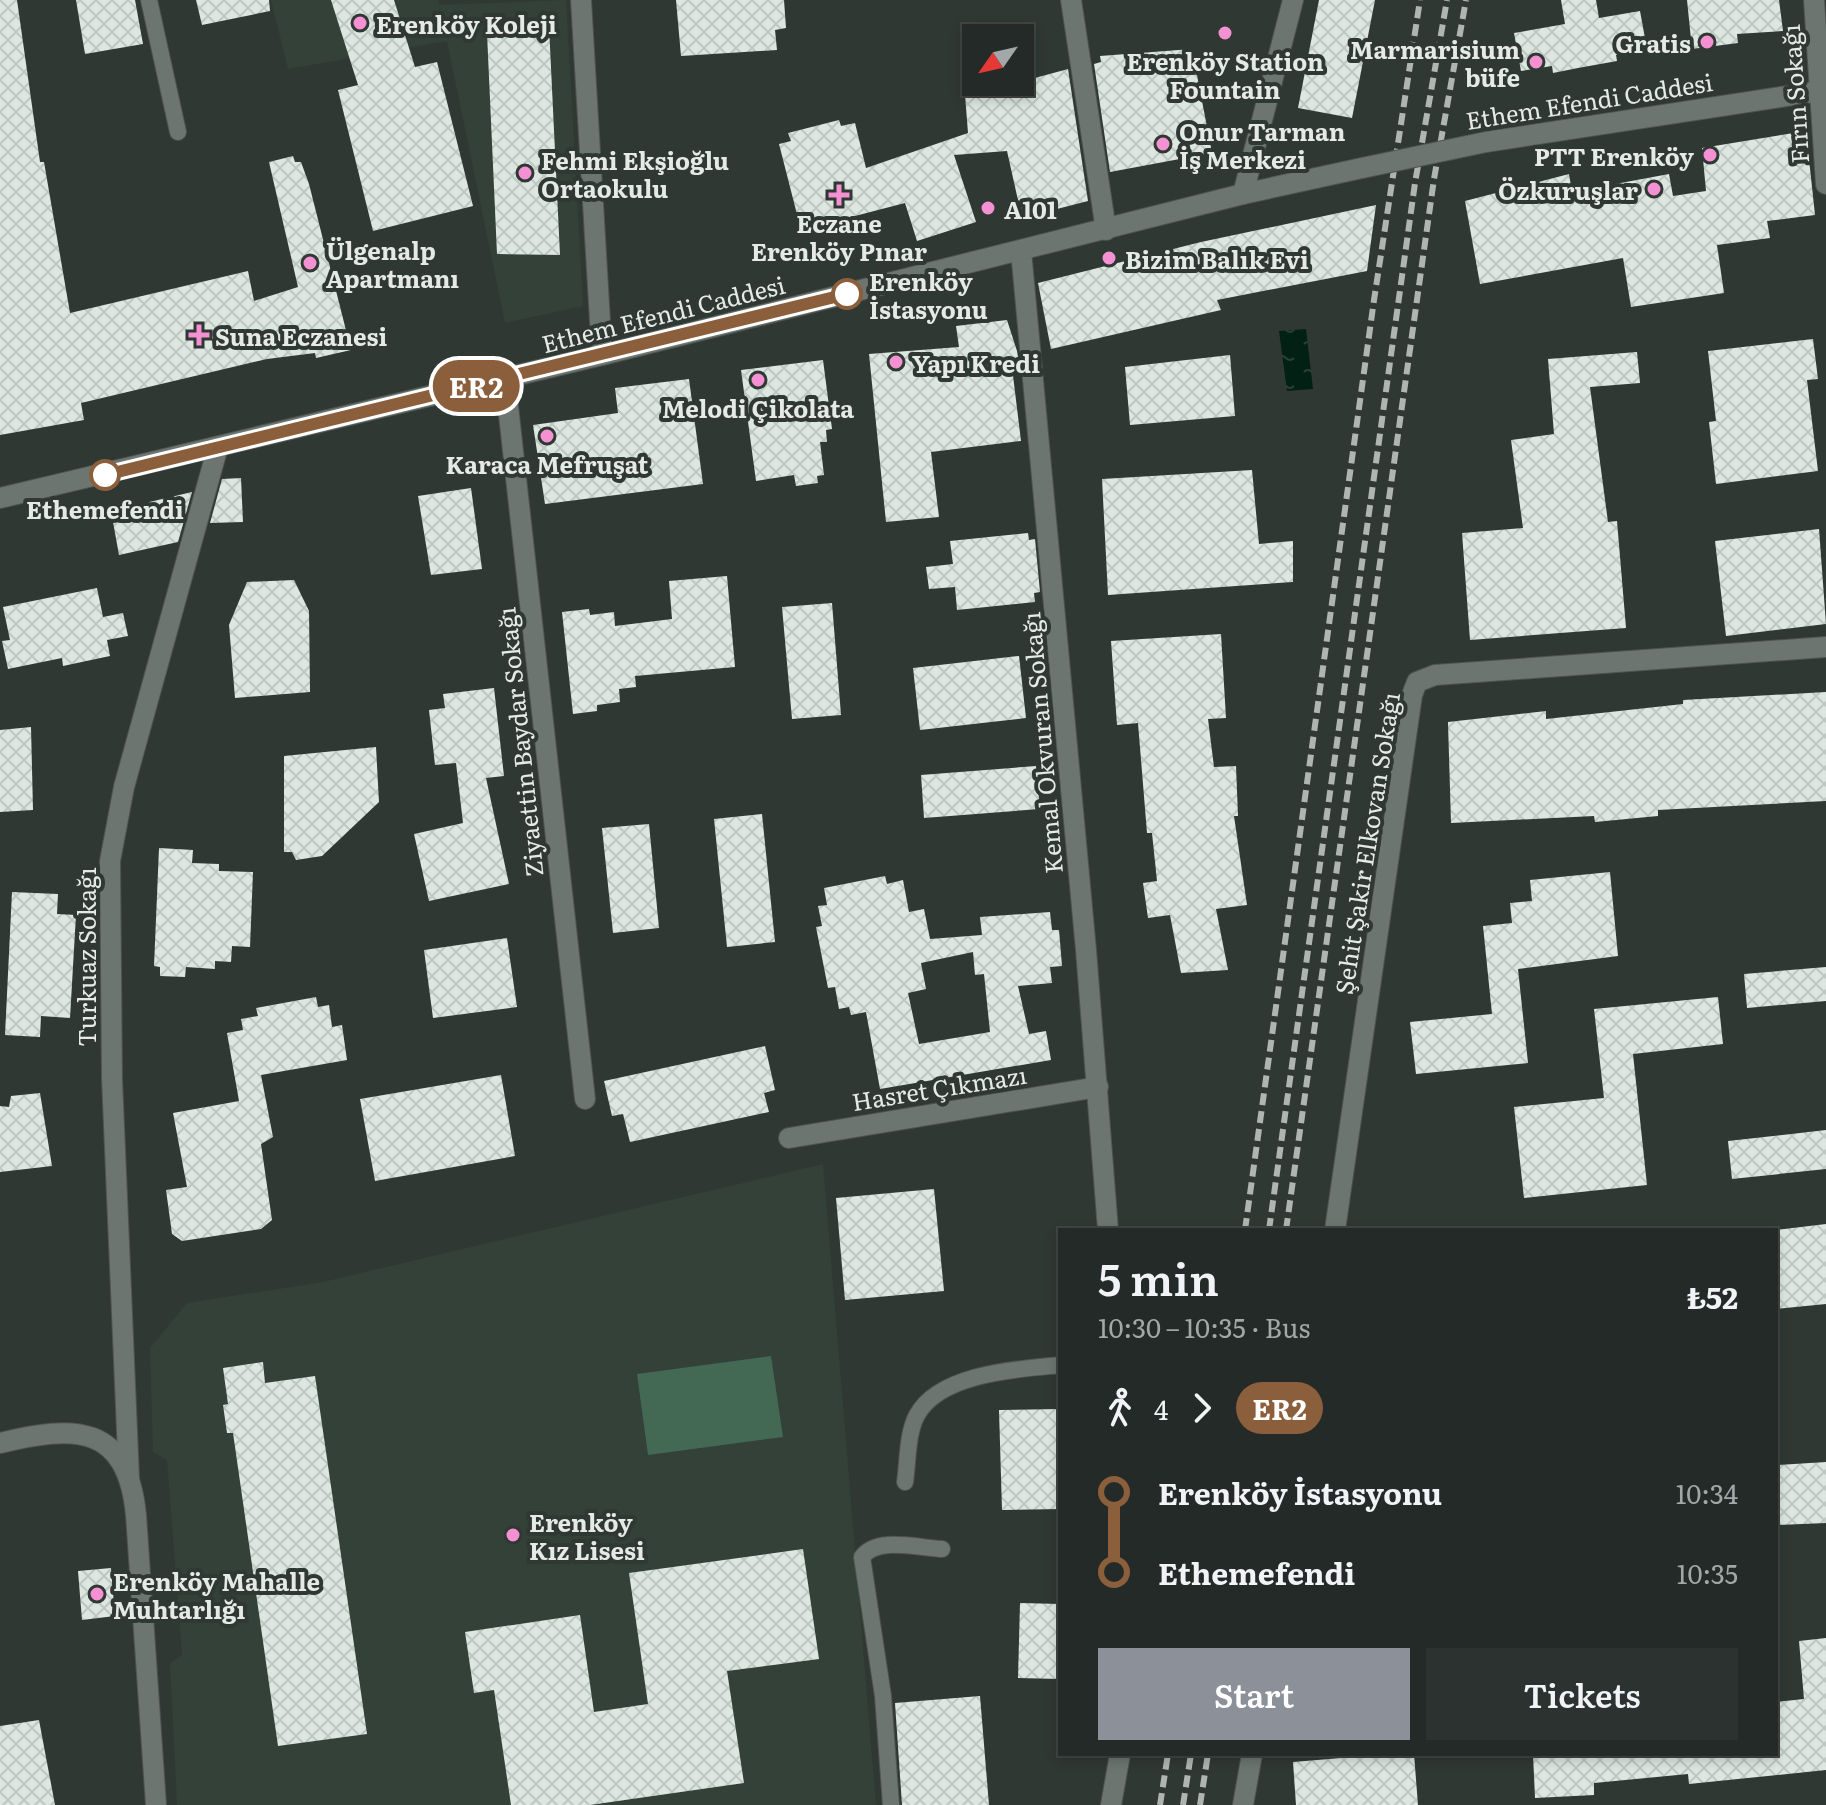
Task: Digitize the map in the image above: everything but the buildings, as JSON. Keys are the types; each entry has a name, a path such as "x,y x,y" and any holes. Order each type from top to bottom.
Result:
{"street":[{"path":"581,0 602,355"},
{"path":"1071,0 1106,230"},
{"path":"1243,194 1293,0"},
{"name":"Fırın Sokağı","path":"1814,0 1823,90 1826,184"},
{"name":"Ethem Efendi Caddesi","path":"0,498 217,450 1243,194 1486,142 1823,90"},
{"name":"Kemal Okvuran Sokağı","path":"1021,251 1098,1087 1108,1228"},
{"name":"Ziyaettin Baydar Sokağı","path":"505,379 585,1099"},
{"name":"Turkuaz Sokağı","path":"156,1805 136,1515 129,1478 112,1079 110,861 119,807 217,450"},
{"name":"Şehit Şakir Elkovan Sokağı","path":"1335,1228 1412,695 1417,682 1435,675 1826,647"},
{"name":"Hasret Çıkmazı","path":"789,1138 1098,1087"},
{"path":"0,1443 62,1432 92,1435 112,1452 129,1478"},
{"path":"1111,1805 1120,1756"},
{"path":"1243,1805 1252,1756"}],"lane":[{"path":"149,0 178,132"},
{"path":"905,1482 917,1413 933,1399 978,1376 1058,1365"},
{"path":"891,1805 883,1696 862,1557 873,1546 942,1549"}],"shaded area":[{"name":"Fehmi Ekşioğlu Ortaokulu","path":"271,0 438,0 440,5 566,0 583,306 505,323 447,41 288,69"},
{"name":"Erenköy Kız Lisesi","path":"823,1164 876,1805 177,1805 170,1663 182,1655 167,1460 153,1452 150,1348 187,1303 323,1282"},
{"path":"771,1356 783,1437 648,1455 637,1374"}],"water":[{"path":"1306,329 1313,389 1287,391 1279,331"}],"railway":[{"path":"1245,1228 1374,300 1420,0"},
{"path":"1269,1228 1415,183 1447,0"},
{"path":"1286,1228 1434,179 1466,0"},
{"path":"1160,1805 1168,1756"},
{"path":"1183,1805 1191,1756"},
{"path":"1200,1805 1208,1756"}],"bus line":[{"name":"ER2","path":"105,475 847,294"}],"place":[{"name":"Erenköy Koleji","path":"360,23"},
{"name":"Erenköy Station Fountain","path":"1225,33"},
{"name":"Gratis","path":"1707,42"},
{"name":"Marmarisium büfe","path":"1536,62"},
{"name":"Onur Tarman İş Merkezi","path":"1163,144"},
{"name":"PTT Erenköy","path":"1710,155"},
{"name":"Fehmi Ekşioğlu Ortaokulu","path":"525,173"},
{"name":"Özkuruşlar","path":"1654,189"},
{"name":"Eczane Erenköy Pınar","path":"839,195"},
{"name":"A101","path":"988,208"},
{"name":"Bizim Balık Evi","path":"1109,258"},
{"name":"Ülgenalp Apartmanı","path":"310,263"},
{"name":"Erenköy İstasyonu","path":"847,294"},
{"name":"Suna Eczanesi","path":"199,335"},
{"name":"Yapı Kredi","path":"896,362"},
{"name":"Melodi Çikolata","path":"758,380"},
{"name":"Karaca Mefruşat","path":"547,436"},
{"name":"Ethemefendi","path":"105,475"},
{"name":"Erenköy Kız Lisesi","path":"513,1535"},
{"name":"Erenköy Mahalle Muhtarlığı","path":"97,1594"}]}
